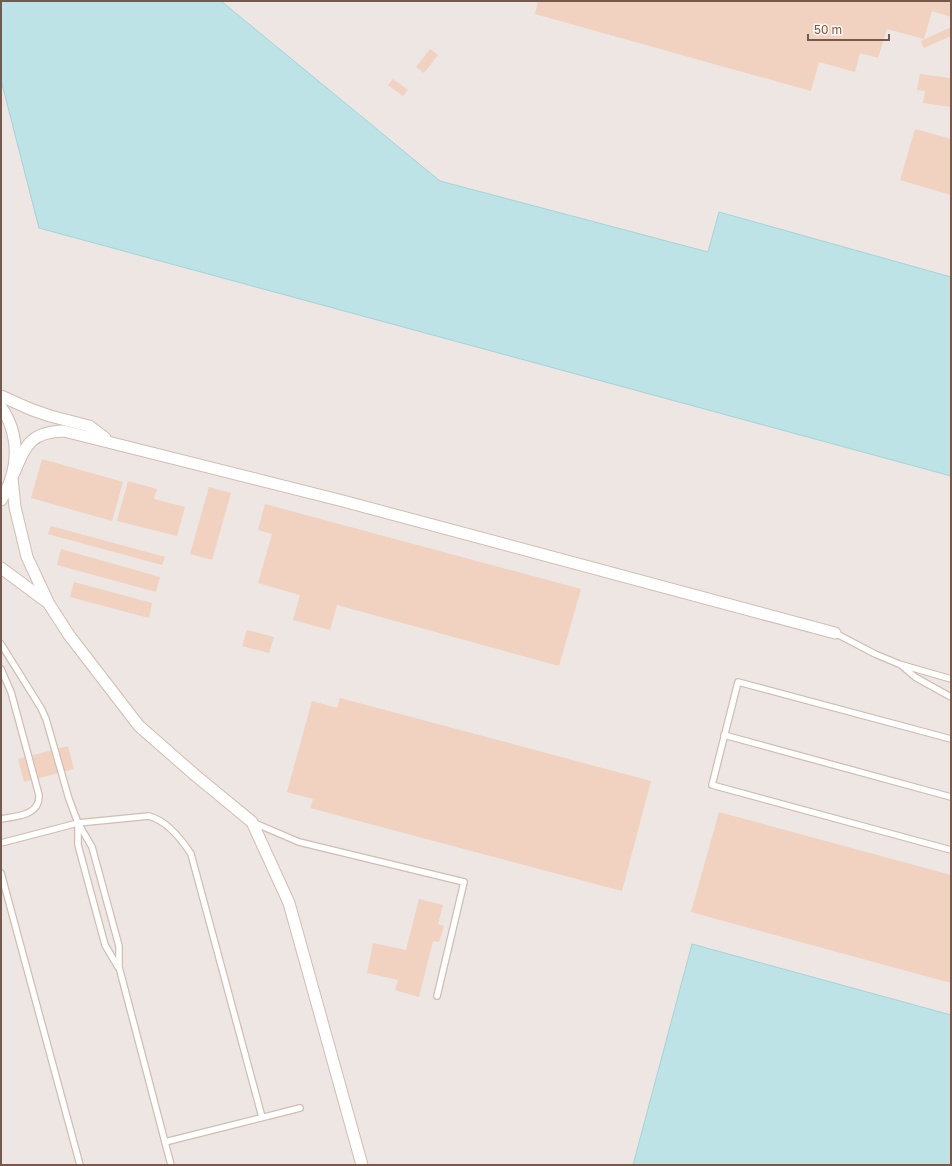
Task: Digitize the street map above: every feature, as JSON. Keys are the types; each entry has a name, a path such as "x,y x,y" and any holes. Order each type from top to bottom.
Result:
{"street":[{"path":"1,396 50,416 89,426 110,442"},
{"path":"1,407 8,418 15,443 13,476 15,507 27,557 49,604 69,635 139,726 252,822 289,902 362,1165"},
{"path":"1,500 24,449 29,443 34,438 47,433 64,431 350,503 835,633"},
{"path":"1,568 49,604"}],"lane":[{"path":"835,633 875,654 899,664 951,679"},
{"path":"1,644 41,708 46,719 69,799 78,823 92,847 119,946 118,967"},
{"path":"899,664 915,677 951,697"},
{"path":"1,670 9,686 39,795 38,804 32,811 1,819"},
{"path":"951,739 738,682 712,785 951,850"},
{"path":"724,735 951,797"},
{"path":"1,843 78,823 149,816 164,824 176,835 191,854 262,1118"},
{"path":"252,822 300,842 464,882 438,996"},
{"path":"78,823 78,845 105,945 118,967 171,1165"},
{"path":"1,873 80,1165"},
{"path":"165,1142 300,1108"}],"shaded area":[{"path":"221,1 951,1 951,277 719,212 708,252 440,181"},
{"path":"1,80 40,228 951,476 951,1015 692,944 633,1165 1,1165"}],"water":[{"path":"1,1 221,1 440,181 708,252 719,212 951,277 951,476 39,228 1,80"},
{"path":"692,944 951,1015 951,1165 633,1165"}],"building":[{"path":"538,1 951,1 951,17 932,11 924,39 887,29 878,58 860,53 855,72 819,62 811,91 535,14"},
{"path":"951,27 951,36 924,48 921,41"},
{"path":"430,49 438,55 424,73 416,67"},
{"path":"920,74 951,78 951,107 923,103 925,91 917,90"},
{"path":"393,79 408,90 403,96 388,85"},
{"path":"915,129 951,139 951,195 900,180"},
{"path":"42,459 123,482 112,521 31,498"},
{"path":"128,481 157,489 154,499 185,507 177,536 117,521"},
{"path":"209,487 231,493 212,560 190,554"},
{"path":"265,504 581,589 559,666 337,605 330,630 293,620 300,595 258,583 272,534 258,530"},
{"path":"51,526 165,557 162,565 48,534"},
{"path":"61,549 160,577 156,592 57,565"},
{"path":"74,582 152,603 149,618 70,597"},
{"path":"247,630 274,637 269,653 242,646"},
{"path":"340,698 651,781 622,891 310,808 313,799 287,792 312,701 337,708"},
{"path":"68,746 74,769 24,782 18,759"},
{"path":"719,812 951,875 951,983 691,912"},
{"path":"419,899 443,905 438,924 444,926 439,942 433,941 419,997 395,990 398,980 367,973 373,943 406,950"}]}
